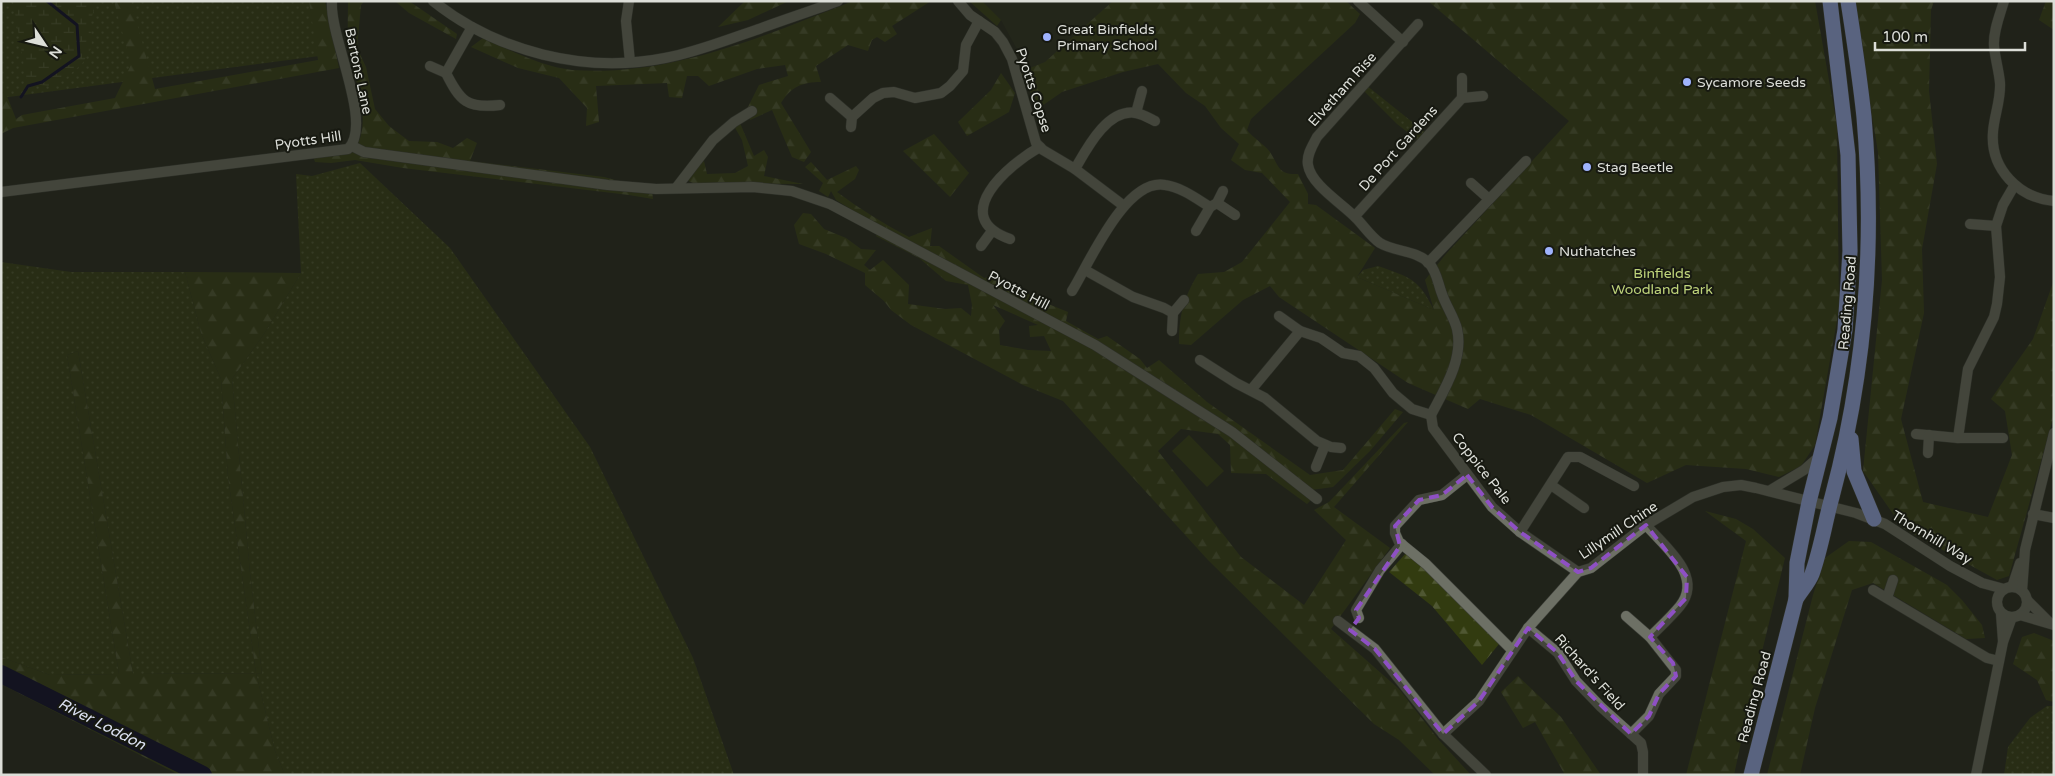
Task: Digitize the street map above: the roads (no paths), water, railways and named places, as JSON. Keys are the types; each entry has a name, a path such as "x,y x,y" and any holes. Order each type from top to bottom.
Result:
{"highway":[{"name":"Reading Road","path":"1751,775 1796,599 1797,563 1809,502 1830,418 1842,350 1850,236 1847,129 1830,1"},
{"name":"Reading Road","path":"1796,599 1812,575 1839,471 1852,403 1864,307 1868,202 1862,100 1848,1"},
{"path":"1809,502 1822,492 1837,430 1852,403"},
{"path":"1852,403 1853,464 1874,519"}],"street":[{"name":"Bartons Lane","path":"332,1 338,37 356,112 356,133 352,146"},
{"path":"433,1 472,28 517,48 588,62 630,62 666,58 709,47 838,1"},
{"path":"629,1 626,21 630,62"},
{"name":"Pyotts Copse","path":"958,1 995,32 1012,59 1031,130 1040,147 1124,206"},
{"path":"2004,1 1994,43 2000,83 1993,132 1993,147 1997,162 2014,186 2040,200 2054,201"},
{"path":"1364,6 1403,42"},
{"path":"830,98 851,122 873,98 883,93 894,92 915,98 941,93 950,86 962,71 966,45 980,21"},
{"name":"Elvetham Rise","path":"1418,24 1317,137 1309,153 1308,166 1313,177 1378,241 1389,248 1414,254 1428,262"},
{"path":"446,73 472,28"},
{"path":"430,66 446,73 462,100 484,107 500,105"},
{"path":"1462,78 1462,98 1483,96"},
{"path":"1136,113 1142,91"},
{"name":"De Port Gardens","path":"1354,216 1462,98"},
{"path":"676,188 713,140 734,122 752,111"},
{"path":"1074,170 1102,128 1120,116 1136,113 1155,121"},
{"name":"Pyotts Hill","path":"1,192 343,151 352,146 364,152 608,185 676,188 753,187 792,191 830,204 1095,345 1232,432 1317,499"},
{"name":"Pyotts Copse","path":"992,231 986,222 984,210 987,192 1013,164 1040,147"},
{"path":"1279,316 1300,331 1322,338 1343,353 1360,356 1374,368 1393,393 1412,410 1431,415 1456,361 1458,338 1457,328 1442,296 1436,274 1428,262 1526,160"},
{"path":"1472,183 1489,199"},
{"path":"1072,291 1085,270 1101,237 1124,206 1154,186 1163,184 1235,215"},
{"path":"1958,438 1968,369 1994,316 1997,304 2000,277 1996,226 2003,205 2014,186"},
{"path":"1196,231 1223,191"},
{"path":"1970,224 1996,226"},
{"path":"981,246 992,231 1010,239"},
{"path":"1085,270 1133,297 1157,305 1173,314"},
{"path":"1172,331 1173,314 1184,300"},
{"path":"1251,390 1300,331"},
{"path":"1200,360 1236,384 1251,390 1281,410 1299,428 1325,445 1341,448"},
{"name":"Coppice Pale","path":"1431,415 1433,428 1492,507 1520,532 1578,572"},
{"path":"1976,775 2003,642 2016,616 2026,606 2016,592 2054,433"},
{"path":"1916,434 1958,438 2003,438"},
{"path":"1928,452 1929,435"},
{"path":"1316,467 1325,445"},
{"path":"1768,491 1804,470 1821,455"},
{"path":"1520,532 1568,457 1580,457 1634,486"},
{"path":"1467,475 1442,495 1419,500 1394,526 1395,533 1402,544 1456,592 1512,650"},
{"path":"1551,485 1584,508"},
{"name":"Lillymill Chine","path":"1443,734 1479,701 1528,628 1578,572 1591,568 1646,525 1708,491 1741,485 1809,502"},
{"name":"Thornhill Way","path":"1809,502 1874,519 1895,528 1950,566 1982,583 2016,592 2053,624"},
{"path":"2034,514 2054,518"},
{"path":"1646,525 1682,567 1689,586 1686,598 1680,607 1650,637"},
{"path":"1350,630 1362,614 1356,610 1380,570 1402,544"},
{"path":"1887,598 1893,580"},
{"name":"Thornhill Way","path":"1982,583 1991,593 1999,610 2016,616 2053,624"},
{"path":"1873,590 1987,658 1999,662"},
{"path":"2003,642 1998,596 2016,592"},
{"path":"1626,616 1650,637 1676,670 1676,676 1659,694 1650,716 1631,734"},
{"path":"1338,621 1375,649 1443,734 1486,775"},
{"name":"Richard's Field","path":"1528,628 1558,653 1576,681 1600,707 1641,743 1643,775"}],"waterway":[{"path":"21,97 28,86 42,82 79,56 77,25 47,1"},
{"name":"River Loddon","path":"1,674 203,775"}],"place":[{"name":"Great Binfields Primary School","path":"1047,37"},
{"name":"Sycamore Seeds","path":"1687,82"},
{"name":"Stag Beetle","path":"1587,167"},
{"name":"Nuthatches","path":"1549,251"}],"park label":[{"name":"Binfields Woodland Park","path":"1662,282"}]}
